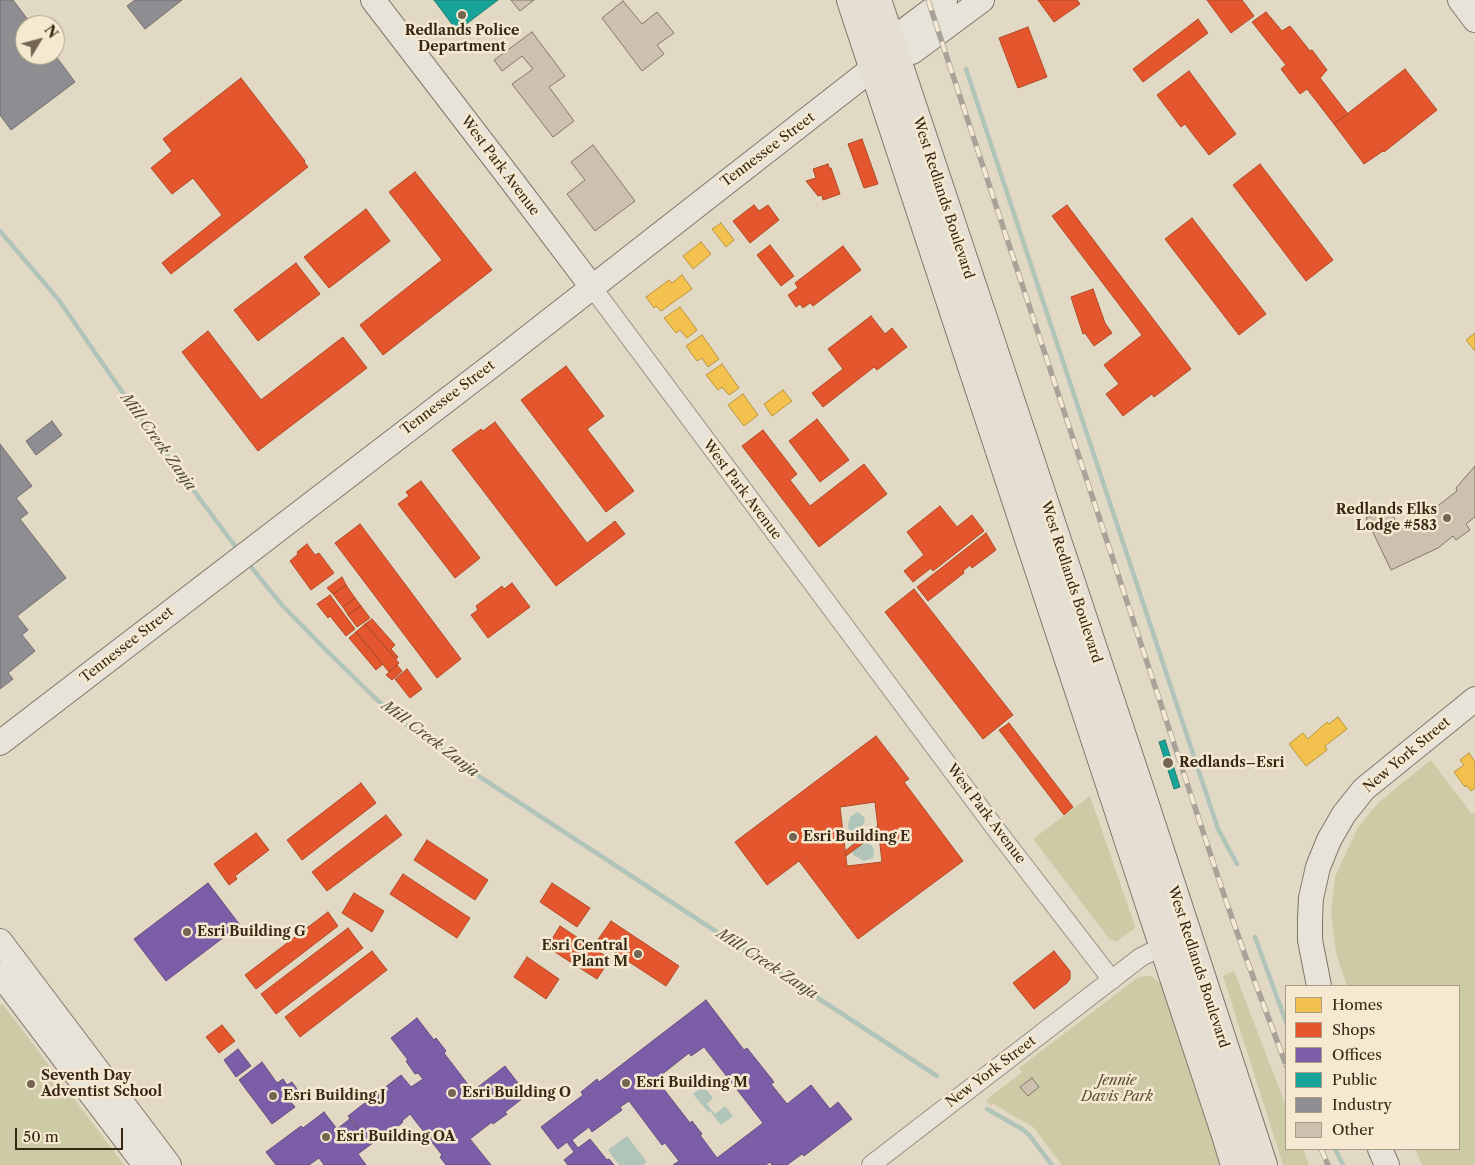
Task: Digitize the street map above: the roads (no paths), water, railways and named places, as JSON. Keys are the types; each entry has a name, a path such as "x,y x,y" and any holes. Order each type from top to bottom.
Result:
{"main road":[{"name":"West Park Avenue","path":"373,0 592,287"},
{"name":"West Redlands Boulevard","path":"851,0 1235,1165"},
{"name":"West Redlands Boulevard","path":"877,0 1263,1165"},
{"name":"Tennessee Street","path":"0,743 873,68 894,50 904,30 945,0"},
{"path":"894,50 912,52 982,0"},
{"path":"1460,0 1475,20"},
{"name":"New York Street","path":"1319,985 1310,940 1311,898 1318,867 1328,840 1344,814 1364,789 1475,699"},
{"path":"0,941 169,1165"},
{"path":"0,974 145,1165"},
{"path":"1380,1150 1387,1165"}],"street":[{"name":"West Park Avenue","path":"592,287 980,808 1112,980"},
{"name":"New York Street","path":"871,1165 1141,957 1188,936"}],"waterway":[{"path":"966,69 1218,829 1237,864"},
{"name":"Mill Creek Zanja","path":"0,231 58,299 150,432 238,550"},
{"name":"Mill Creek Zanja","path":"247,562 282,605 324,648 375,698 409,727 471,771 937,1076"},
{"path":"1255,937 1285,1019"},
{"name":"Mill Creek Zanja","path":"987,1109 1029,1135 1052,1165"},
{"path":"1336,1150 1343,1165"}],"railway":[{"path":"928,0 1225,898 1285,1062"},
{"path":"1321,1150 1328,1165"}],"place":[{"name":"Redlands Police Department","path":"462,15"},
{"name":"Redlands Elks Lodge #583","path":"1447,518"},
{"name":"Redlands–Esri","path":"1168,763"},
{"name":"Esri Building E","path":"793,837"},
{"name":"Esri Building G","path":"187,932"},
{"name":"Esri Central Plant M","path":"638,954"},
{"name":"Esri Building M","path":"626,1083"},
{"name":"Seventh Day Adventist School","path":"31,1084"},
{"name":"Esri Building O","path":"452,1093"},
{"name":"Esri Building J","path":"273,1096"},
{"name":"Esri Building OA","path":"326,1137"}],"park label":[{"name":"Jennie Davis Park","path":"1117,1090"}]}
